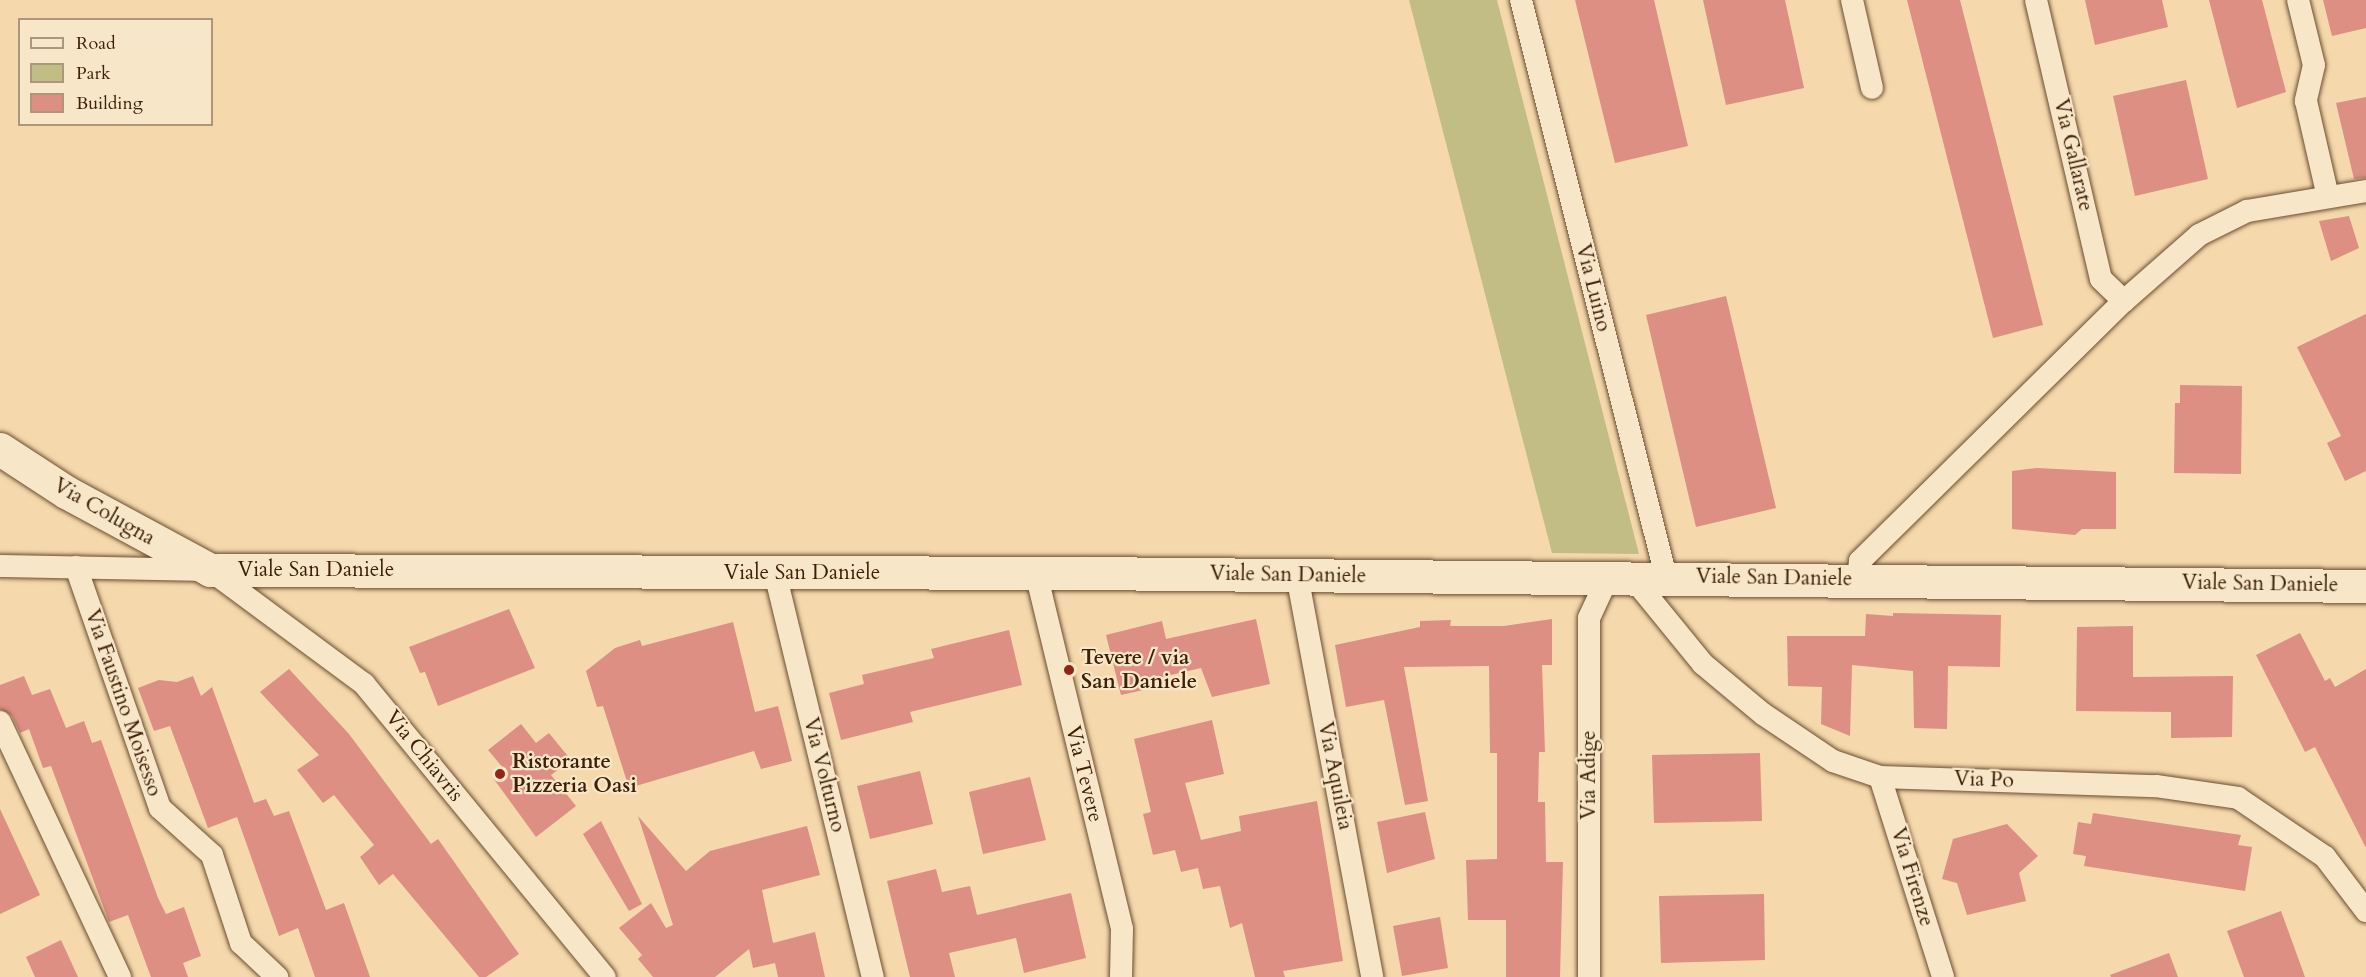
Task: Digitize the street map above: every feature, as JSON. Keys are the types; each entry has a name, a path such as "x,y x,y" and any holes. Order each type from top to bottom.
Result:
{"street":[{"name":"Via Luino","path":"1521,0 1666,577"},
{"path":"1851,0 1872,88"},
{"name":"Via Gallarate","path":"2036,0 2102,279 2124,301"},
{"path":"2298,0 2314,65 2306,101 2328,197"},
{"path":"1858,580 1860,561 2124,301 2199,235 2247,211 2366,191"},
{"name":"Via Colugna","path":"0,449 66,492 210,570"},
{"path":"0,566 210,570"},
{"name":"Via Faustino Moisesso","path":"76,567 160,808 212,855 241,943 277,977"},
{"name":"Viale San Daniele","path":"210,570 1666,577 2366,586"},
{"name":"Via Chiavris","path":"210,570 364,684 605,977"},
{"name":"Via Volturno","path":"775,573 873,977"},
{"name":"Via Tevere","path":"1036,573 1122,929 1121,977"},
{"name":"Via Aquileia","path":"1297,575 1372,977"},
{"name":"Via Po","path":"1620,577 1703,664 1763,714 1833,761 1880,777 2156,786 2238,798 2325,857 2366,911"},
{"name":"Via Adige","path":"1589,977 1589,618 1620,577"},
{"path":"0,722 120,977"},
{"name":"Via Firenze","path":"1880,777 1943,977"}],"green space":[{"path":"1409,0 1497,0 1639,554 1552,553"}],"building":[{"path":"1575,0 1654,0 1688,146 1615,163"},
{"path":"1703,0 1785,0 1804,88 1726,105"},
{"path":"1907,0 1960,0 2043,325 1993,338"},
{"path":"2085,0 2162,0 2168,27 2095,45"},
{"path":"2209,0 2262,0 2286,92 2237,108"},
{"path":"2323,0 2366,0 2366,28 2332,36"},
{"path":"2186,80 2208,179 2135,196 2113,96"},
{"path":"2366,97 2366,178 2354,179 2336,103"},
{"path":"2349,216 2359,248 2331,261 2319,221"},
{"path":"1726,296 1776,508 1696,527 1646,315"},
{"path":"2366,314 2366,471 2345,481 2327,443 2341,436 2297,347"},
{"path":"2180,385 2242,386 2241,474 2174,473 2175,403 2180,403"},
{"path":"2037,468 2116,472 2116,529 2082,529 2075,535 2012,529 2012,471"},
{"path":"509,609 535,668 438,706 425,672 420,673 409,647"},
{"path":"1893,613 2001,615 2000,667 1948,666 1947,729 1914,728 1913,671 1852,665 1850,736 1821,724 1822,687 1788,686 1787,636 1865,636 1866,614 1893,616"},
{"path":"1256,619 1270,684 1212,697 1201,668 1158,678 1161,686 1121,695 1106,635 1162,621 1166,639"},
{"path":"1552,619 1552,665 1542,665 1545,752 1539,752 1538,802 1545,802 1546,862 1563,862 1560,977 1506,977 1506,920 1468,920 1466,860 1497,859 1497,753 1490,753 1489,666 1404,667 1428,801 1405,805 1384,700 1346,707 1335,645 1420,627 1420,621 1451,620 1450,626 1504,626"},
{"path":"733,622 755,712 778,706 792,761 761,769 754,751 629,788 603,706 597,707 586,671 615,648 640,640 642,646"},
{"path":"2133,626 2133,677 2233,676 2232,737 2171,738 2171,712 2076,711 2077,627"},
{"path":"1009,630 1022,685 910,712 913,722 841,740 829,693 864,684 862,675 934,658 931,649"},
{"path":"2300,633 2325,681 2330,678 2335,687 2366,669 2366,848 2315,747 2305,752 2256,655"},
{"path":"289,669 349,734 431,844 438,839 519,954 486,977 479,977 393,874 379,885 360,857 374,845 334,795 323,803 297,770 319,755 260,692"},
{"path":"24,676 32,695 50,689 66,728 84,721 92,743 101,740 158,898 166,914 184,907 201,956 183,963 188,977 151,977 128,915 109,922 51,766 43,768 29,729 20,733 12,716 0,709 0,685"},
{"path":"193,676 201,696 212,687 254,803 266,799 274,816 289,811 326,910 344,903 370,977 315,977 298,928 279,936 237,817 208,828 170,726 154,731 138,688 159,680 177,682"},
{"path":"1212,720 1224,774 1185,783 1201,840 1241,831 1239,816 1317,801 1343,961 1283,971 1285,977 1255,977 1242,923 1230,928 1220,886 1203,889 1198,868 1181,872 1175,850 1153,855 1143,814 1151,812 1134,739"},
{"path":"521,724 536,743 549,733 571,760 551,775 576,806 536,837 493,778 504,769 488,750"},
{"path":"1760,753 1762,821 1654,823 1652,755"},
{"path":"920,771 933,824 870,839 857,786"},
{"path":"1030,777 1046,840 983,854 969,792"},
{"path":"0,809 40,895 0,914"},
{"path":"1425,812 1435,859 1387,873 1377,822"},
{"path":"2093,813 2241,835 2238,845 2252,847 2245,891 2084,866 2086,856 2073,854 2078,822 2091,824"},
{"path":"638,816 686,871 710,851 807,826 820,875 762,890 773,943 815,932 825,977 778,977 775,963 753,968 749,949 715,977 653,977 638,959 642,955 619,928 651,903 666,928 673,925"},
{"path":"601,821 642,904 629,911 583,834"},
{"path":"2007,824 2038,856 2019,873 2026,901 1967,915 1957,883 1942,879 1953,839"},
{"path":"936,869 942,892 970,886 977,915 1071,893 1086,958 1024,973 1016,938 949,953 955,977 910,977 887,881"},
{"path":"1764,894 1765,960 1661,963 1659,896"},
{"path":"2281,911 2305,977 2244,977 2227,931"},
{"path":"1440,917 1448,968 1402,976 1393,926"},
{"path":"61,940 78,977 35,977 26,957"},
{"path":"2169,953 2178,977 2111,977 2110,975"}],"place":[{"name":"Tevere / via San Daniele","path":"1069,670"},
{"name":"Ristorante Pizzeria Oasi","path":"500,774"}]}
